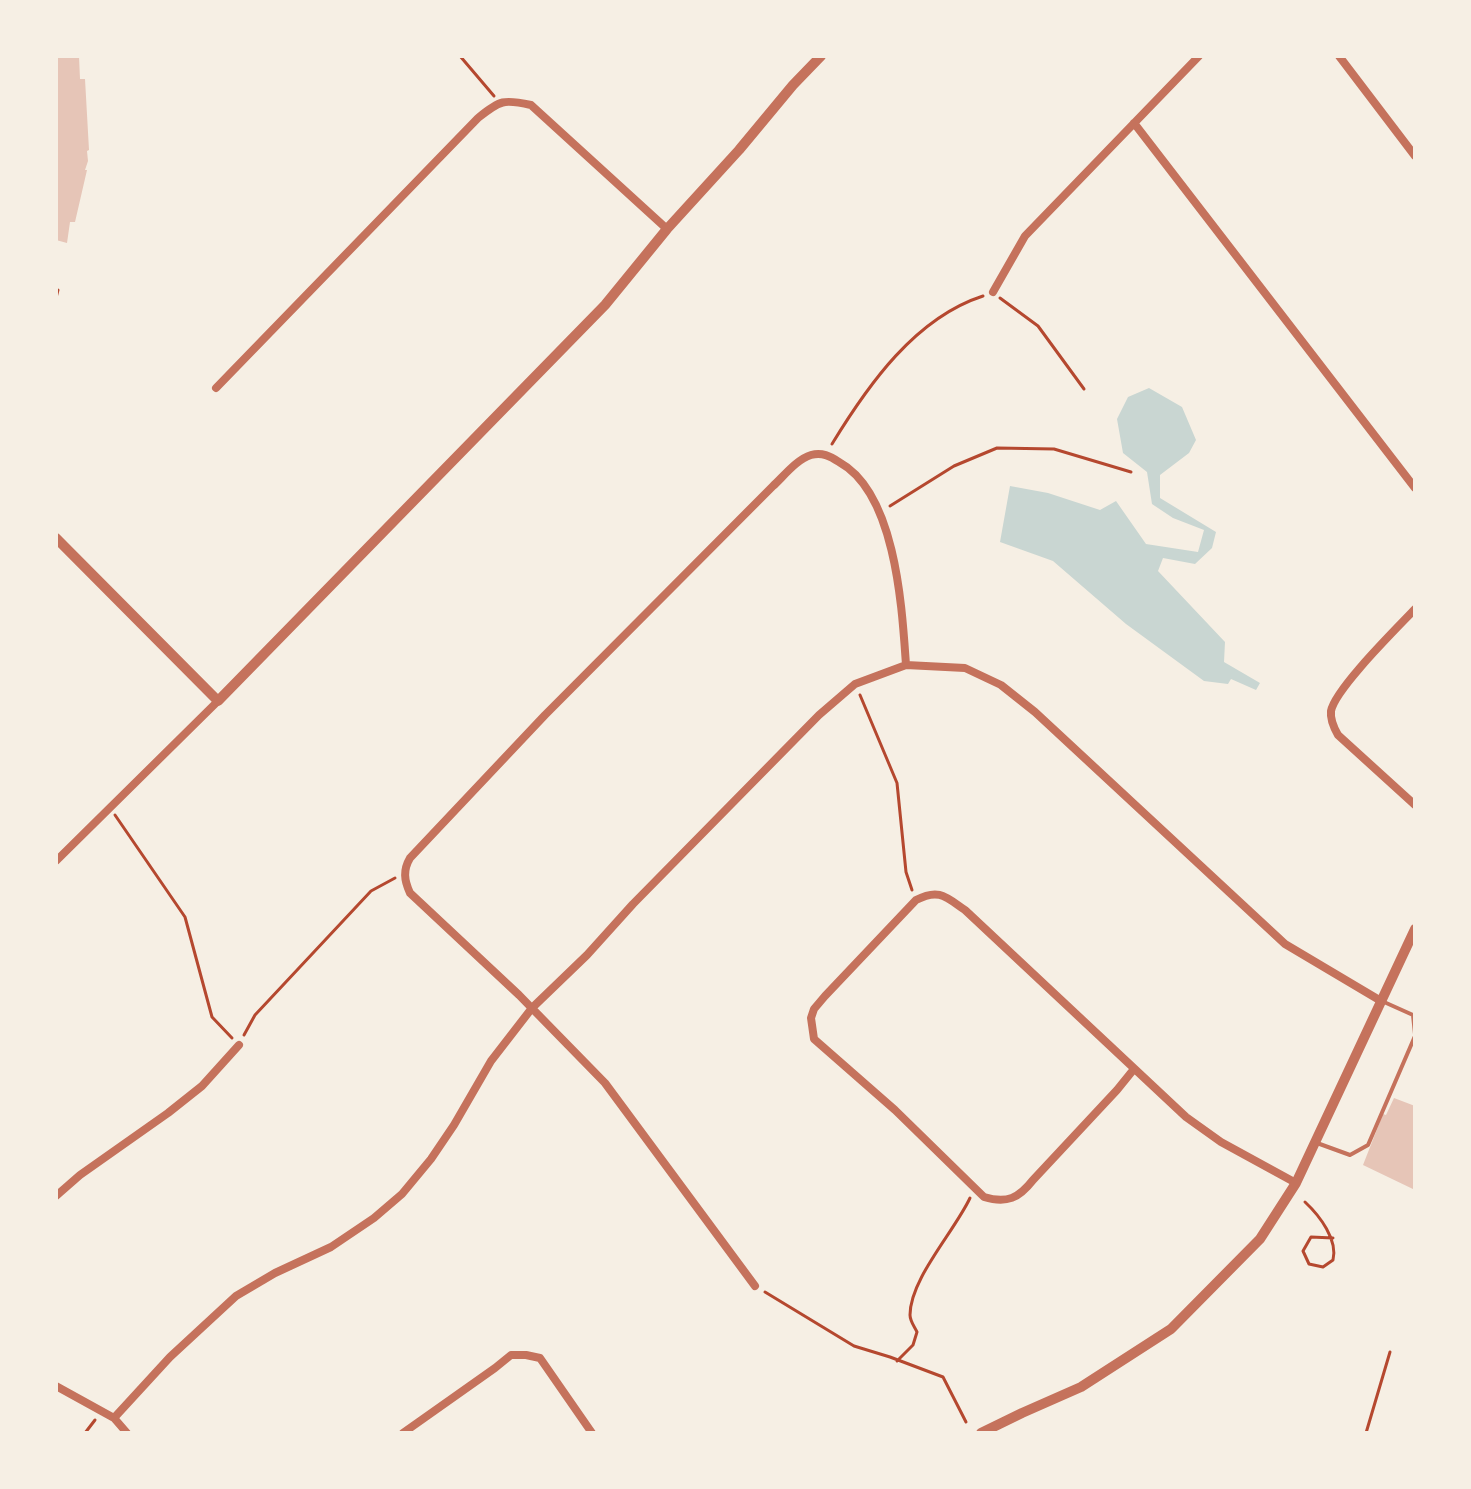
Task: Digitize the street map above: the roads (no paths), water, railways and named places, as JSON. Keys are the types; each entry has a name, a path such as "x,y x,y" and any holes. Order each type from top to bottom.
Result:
{"street":[{"path":"56,861 218,701 605,305 667,229 821,56"},
{"path":"993,292 1025,236 1199,56"},
{"path":"1339,56 1415,156"},
{"path":"216,388 478,118 496,104 515,101 531,105 667,229"},
{"path":"1134,123 1415,488"},
{"path":"755,1286 605,1083 532,1008 410,893 405,881 406,865 545,715 773,486 809,455 826,454 847,466 880,512 896,571 906,665"},
{"path":"56,538 218,701"},
{"path":"1415,609 1339,693 1331,711 1332,724 1338,735 1415,805"},
{"path":"114,1418 170,1357 236,1296 275,1273 331,1247 374,1218 402,1194 431,1159 491,1061 532,1008 808,726 855,684 906,665 965,668 1001,685 1035,712 1285,944 1381,1001"},
{"path":"1134,1069 1024,1192 1008,1200 996,1201 984,1197 895,1110 824,1049 814,1039 811,1018 814,1009 916,900 935,893 965,910 1186,1117 1221,1142 1296,1183"},
{"path":"981,1433 1081,1387 1171,1329 1260,1239 1296,1183 1415,929"},
{"path":"56,1196 202,1086 239,1045"},
{"path":"403,1433 511,1355 540,1358 592,1433"},
{"path":"56,1386 114,1418 127,1433"}],"lane":[{"path":"1315,1142 1350,1155 1368,1145 1415,1035 1413,1015 1381,1001"}]}
